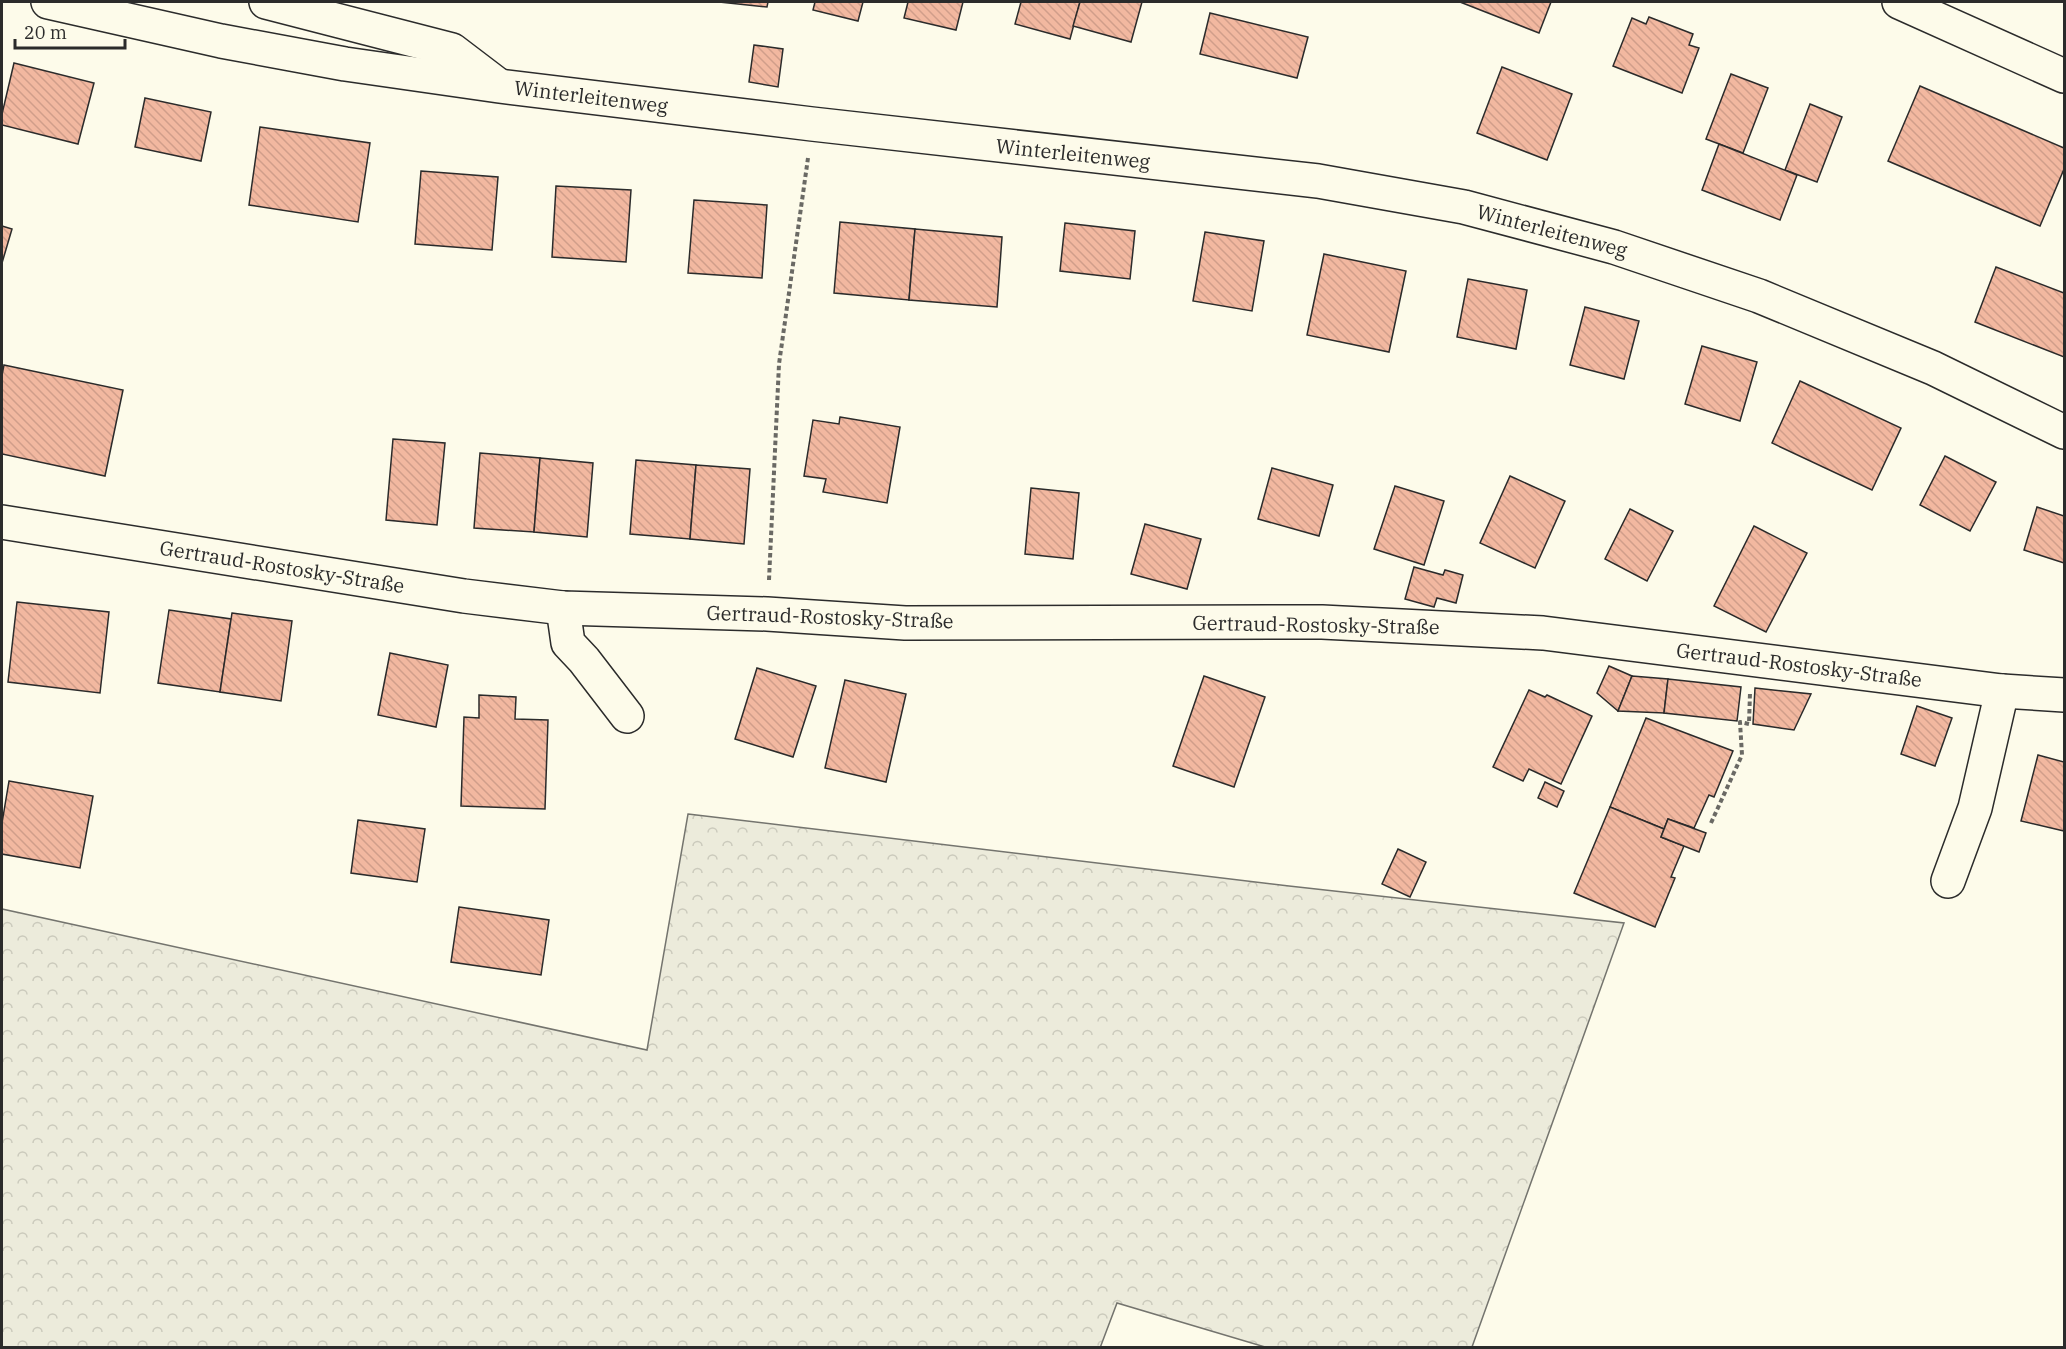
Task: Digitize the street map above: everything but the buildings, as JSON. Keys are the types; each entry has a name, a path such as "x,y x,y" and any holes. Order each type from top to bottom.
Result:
{"street":[{"name":"Winterleitenweg","path":"48,2 221,41 345,64 499,86 812,124 1318,181 1464,207 1614,247 1758,296 1933,368 2064,432"},
{"path":"266,2 452,50 499,86"},
{"path":"1899,2 2064,76"},
{"name":"Gertraud-Rostosky-Straße","path":"2,522 464,596 563,608 767,614 905,622 1322,622 1543,633 2002,691 2064,695"},
{"path":"563,608 568,643 627,716"},
{"path":"1948,881 1975,808 2002,691"}],"path":[{"path":"767,614 779,364 812,124"},
{"path":"1711,824 1742,755 1740,722 1749,723 1752,659"}],"green space":[{"path":"688,814 1289,886 1624,923 1472,1347 1265,1347 1117,1303 1100,1348 2,1347 2,909 647,1050"}]}
